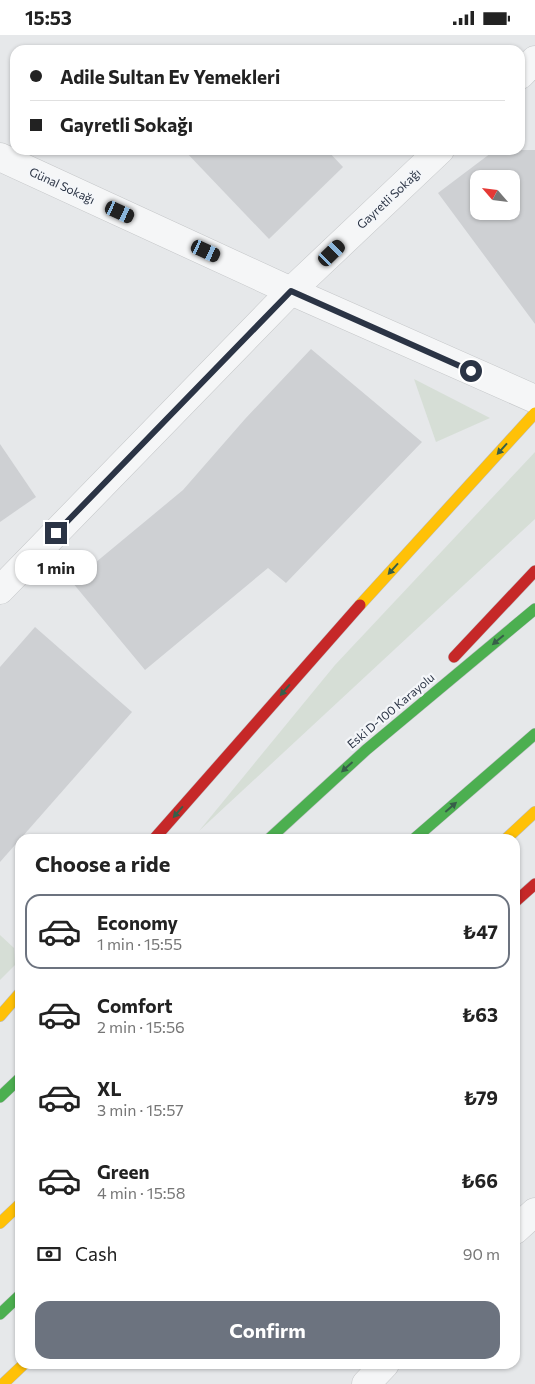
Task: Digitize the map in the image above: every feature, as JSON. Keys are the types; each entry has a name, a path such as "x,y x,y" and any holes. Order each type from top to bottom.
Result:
{"highway":[{"path":"158,834 340,627 535,413"},
{"path":"447,664 535,571"},
{"name":"Eski D-100 Karayolu","path":"274,834 366,750 535,609"},
{"path":"366,750 434,678"},
{"path":"420,834 535,734"},
{"path":"511,834 535,811"},
{"path":"520,898 535,884"},
{"path":"0,1016 15,999"},
{"path":"0,1097 15,1083"},
{"path":"0,1223 15,1209"},
{"path":"0,1315 15,1300"},
{"path":"3,1384 19,1369"}],"street":[{"path":"525,70 535,60"},
{"name":"Gayretli Sokağı","path":"0,590 291,291 435,155"},
{"name":"Günal Sokağı","path":"0,157 291,291 535,399"},
{"path":"520,1226 535,1212"},
{"path":"366,1384 380,1369"}],"shaded area":[{"path":"414,379 490,418 436,442"},
{"path":"535,452 535,519 199,831 335,665"},
{"path":"0,935 14,948 15,965 0,980"}],"building":[{"path":"525,150 535,150 535,324 438,193 488,155 525,155"},
{"path":"189,155 332,155 343,167 269,239"},
{"path":"311,349 422,442 286,583 268,568 145,670 72,582 183,490 245,419"},
{"path":"0,444 36,497 0,522"},
{"path":"35,627 132,712 25,834 15,834 15,845 0,862 0,667"}],"traffic: fast":[{"path":"274,834 366,750 535,609"},
{"path":"420,834 535,734"},
{"path":"0,1097 15,1083"},
{"path":"0,1314 15,1300"}],"traffic: slow":[{"path":"360,605 535,413"},
{"path":"511,834 535,812"},
{"path":"0,1016 15,999"},
{"path":"0,1223 15,1209"},
{"path":"3,1384 19,1369"}],"traffic: jam":[{"path":"454,657 535,571"},
{"path":"158,834 360,605"},
{"path":"520,898 535,884"}],"route":[{"path":"56,533 291,291 471,371"}]}
